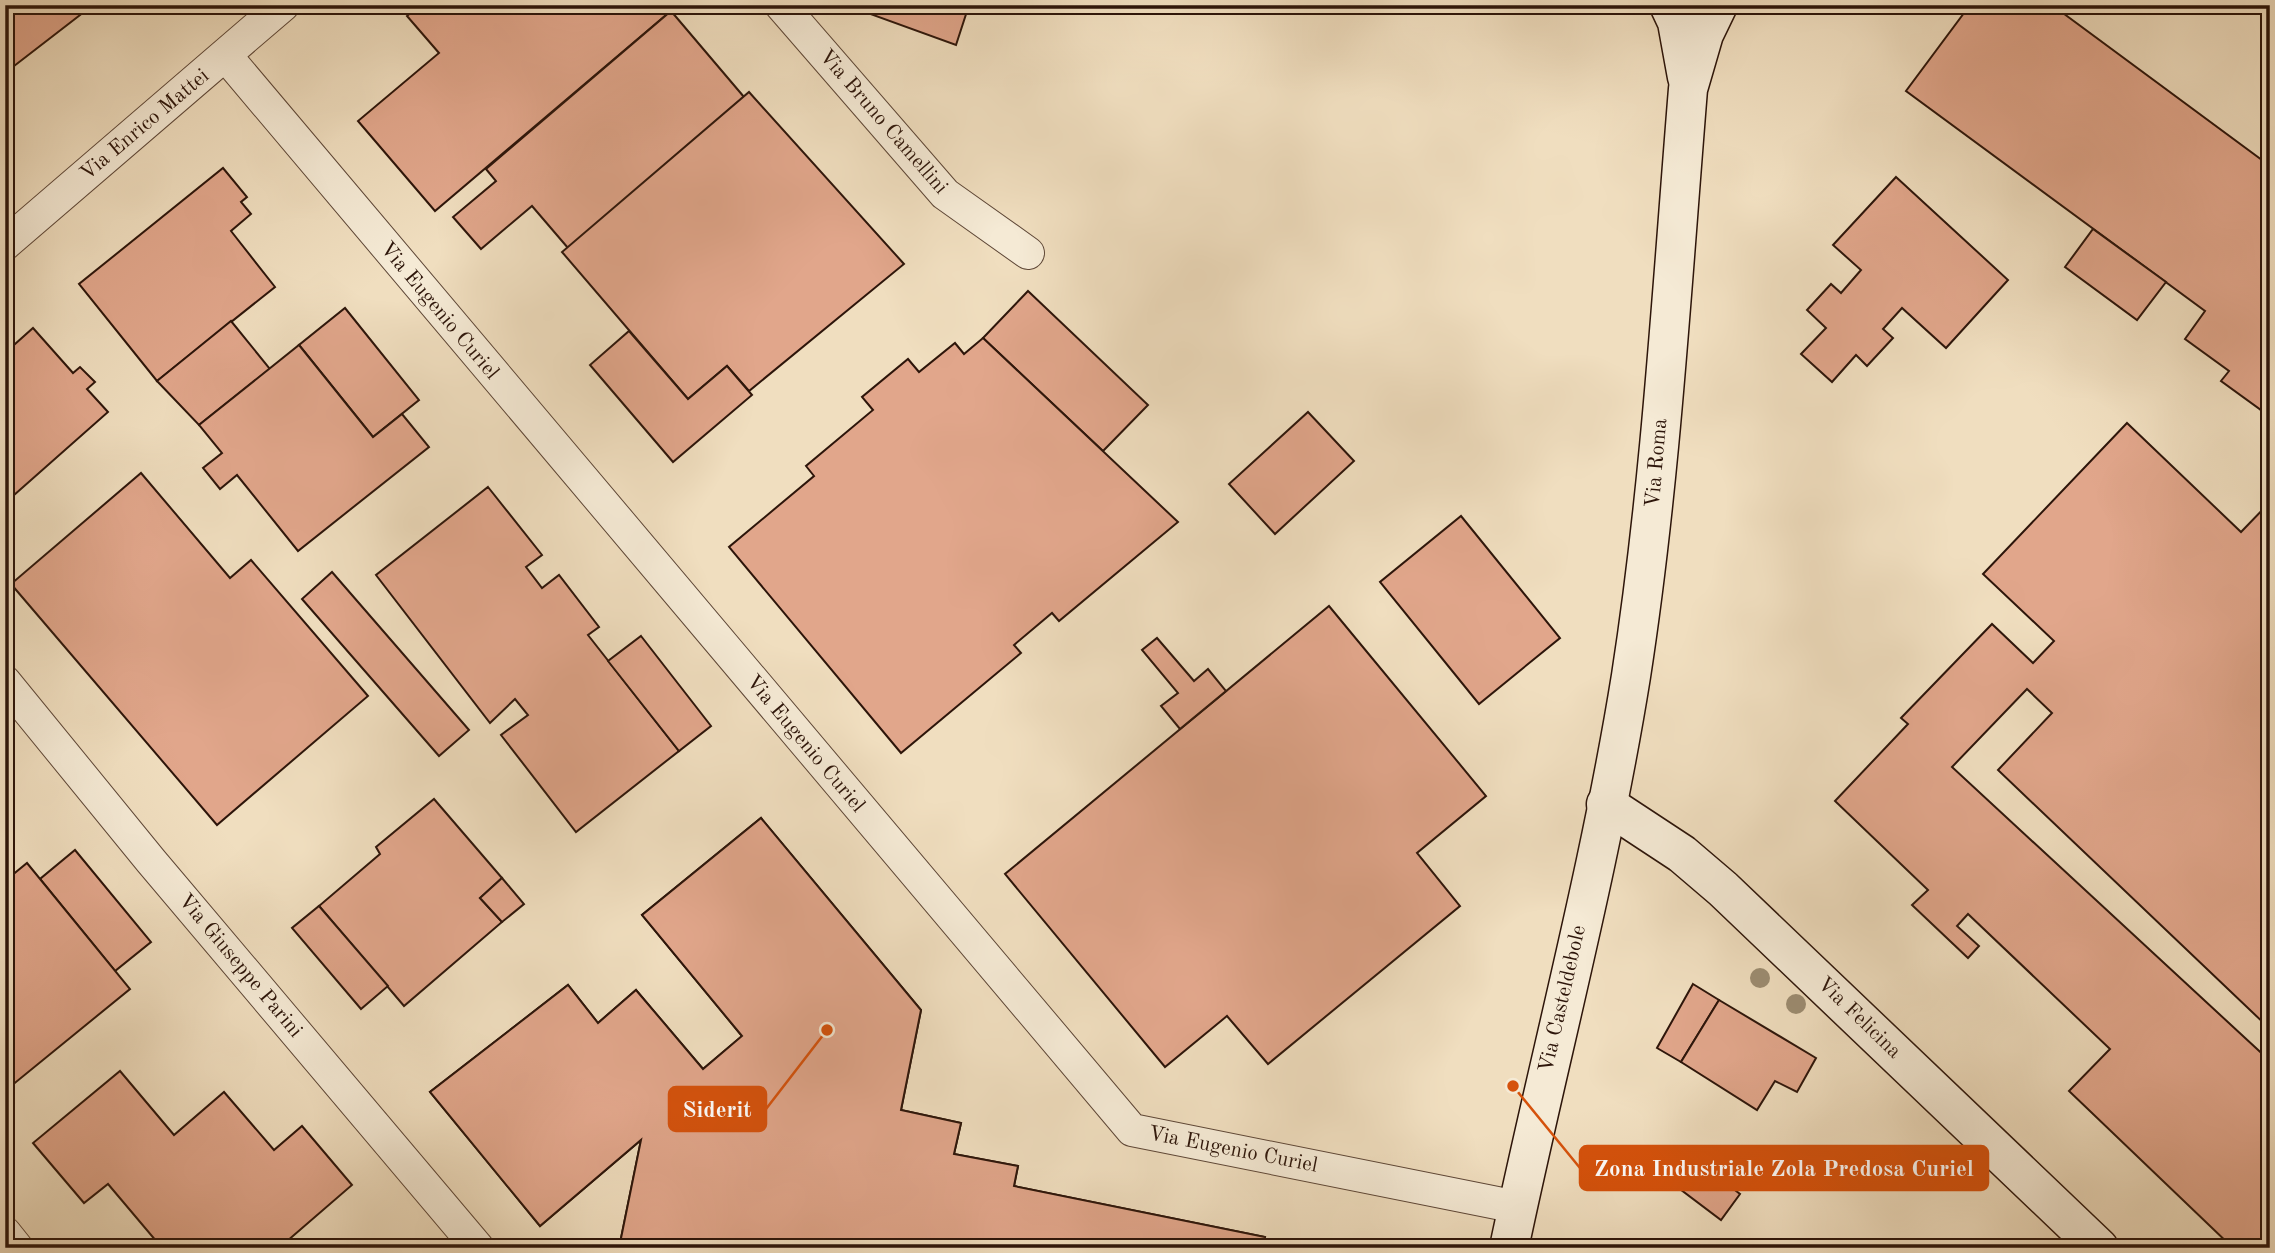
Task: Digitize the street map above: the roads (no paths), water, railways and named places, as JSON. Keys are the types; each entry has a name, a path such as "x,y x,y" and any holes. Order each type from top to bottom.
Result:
{"street":[{"name":"Via Enrico Mattei","path":"5,244 283,5"},
{"name":"Via Bruno Camellini","path":"781,5 945,194 1028,253"},
{"name":"Via Roma","path":"1669,5 1677,22 1688,89"},
{"name":"Via Roma","path":"1604,819 1630,680 1648,558 1688,89 1704,34 1718,5"},
{"name":"Via Eugenio Curiel","path":"226,56 1132,1130 1517,1207"},
{"name":"Via Giuseppe Parini","path":"5,682 151,861 478,1248"},
{"name":"Via Casteldebole","path":"1509,1248 1604,819"},
{"name":"Via Felicina","path":"1604,819 1682,854 1723,889 2099,1248"},
{"path":"5,1233 17,1248"}],"place":[{"name":"Siderit","path":"827,1030"},
{"name":"Zona Industriale Zola Predosa Curiel","path":"1513,1086"}]}
